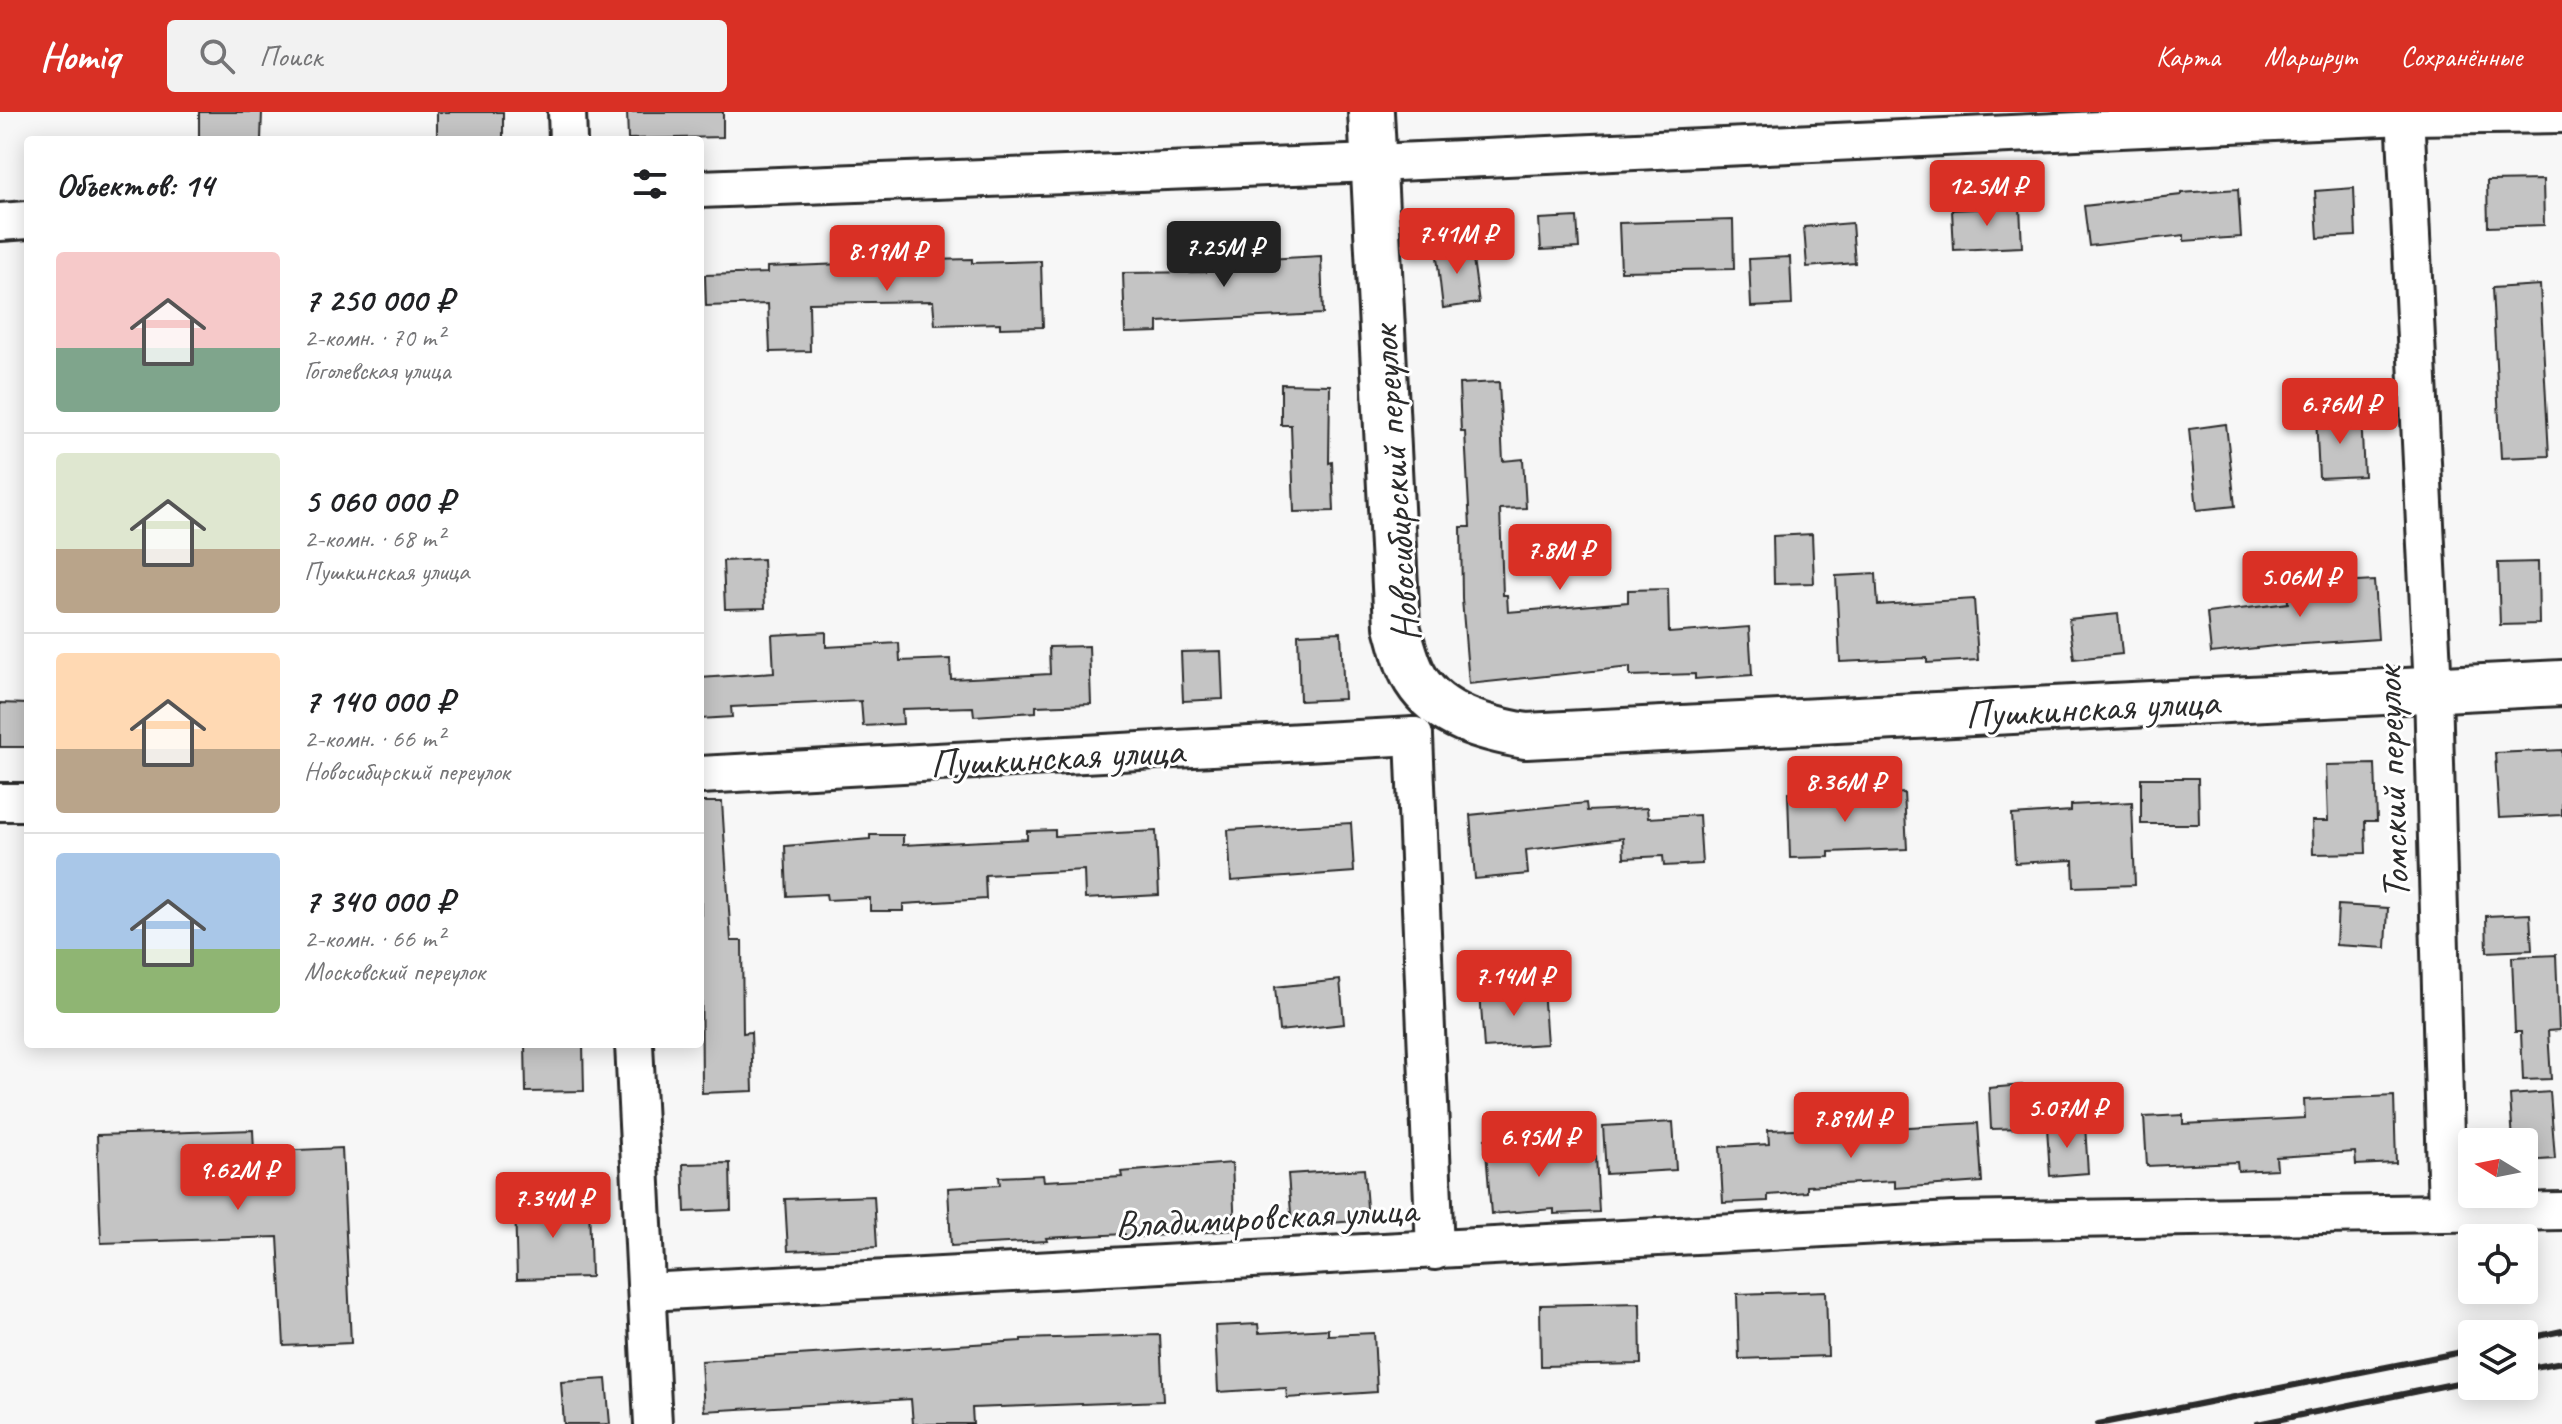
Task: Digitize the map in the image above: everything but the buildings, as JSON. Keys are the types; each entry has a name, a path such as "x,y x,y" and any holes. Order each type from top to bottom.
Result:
{"street":[{"path":"567,112 568,136"},
{"name":"Новосибирский переулок","path":"1371,112 1397,626 1405,656 1417,681 1426,720"},
{"path":"704,189 1374,163 2405,114 2562,114"},
{"name":"Томский переулок","path":"2405,114 2433,689 2447,1212"},
{"path":"0,222 24,220"},
{"name":"Пушкинская улица","path":"704,775 1462,718 1496,731 1526,736 2562,683"},
{"path":"1426,720 1435,1251"},
{"path":"0,802 24,802"},
{"path":"634,1048 653,1424"},
{"name":"Владимировская улица","path":"647,1292 1953,1221 2562,1211"}],"railway":[{"path":"2538,1336 2562,1331"},
{"path":"2098,1424 2458,1353"},
{"path":"2538,1366 2562,1362"},
{"path":"2257,1424 2458,1383"}]}
